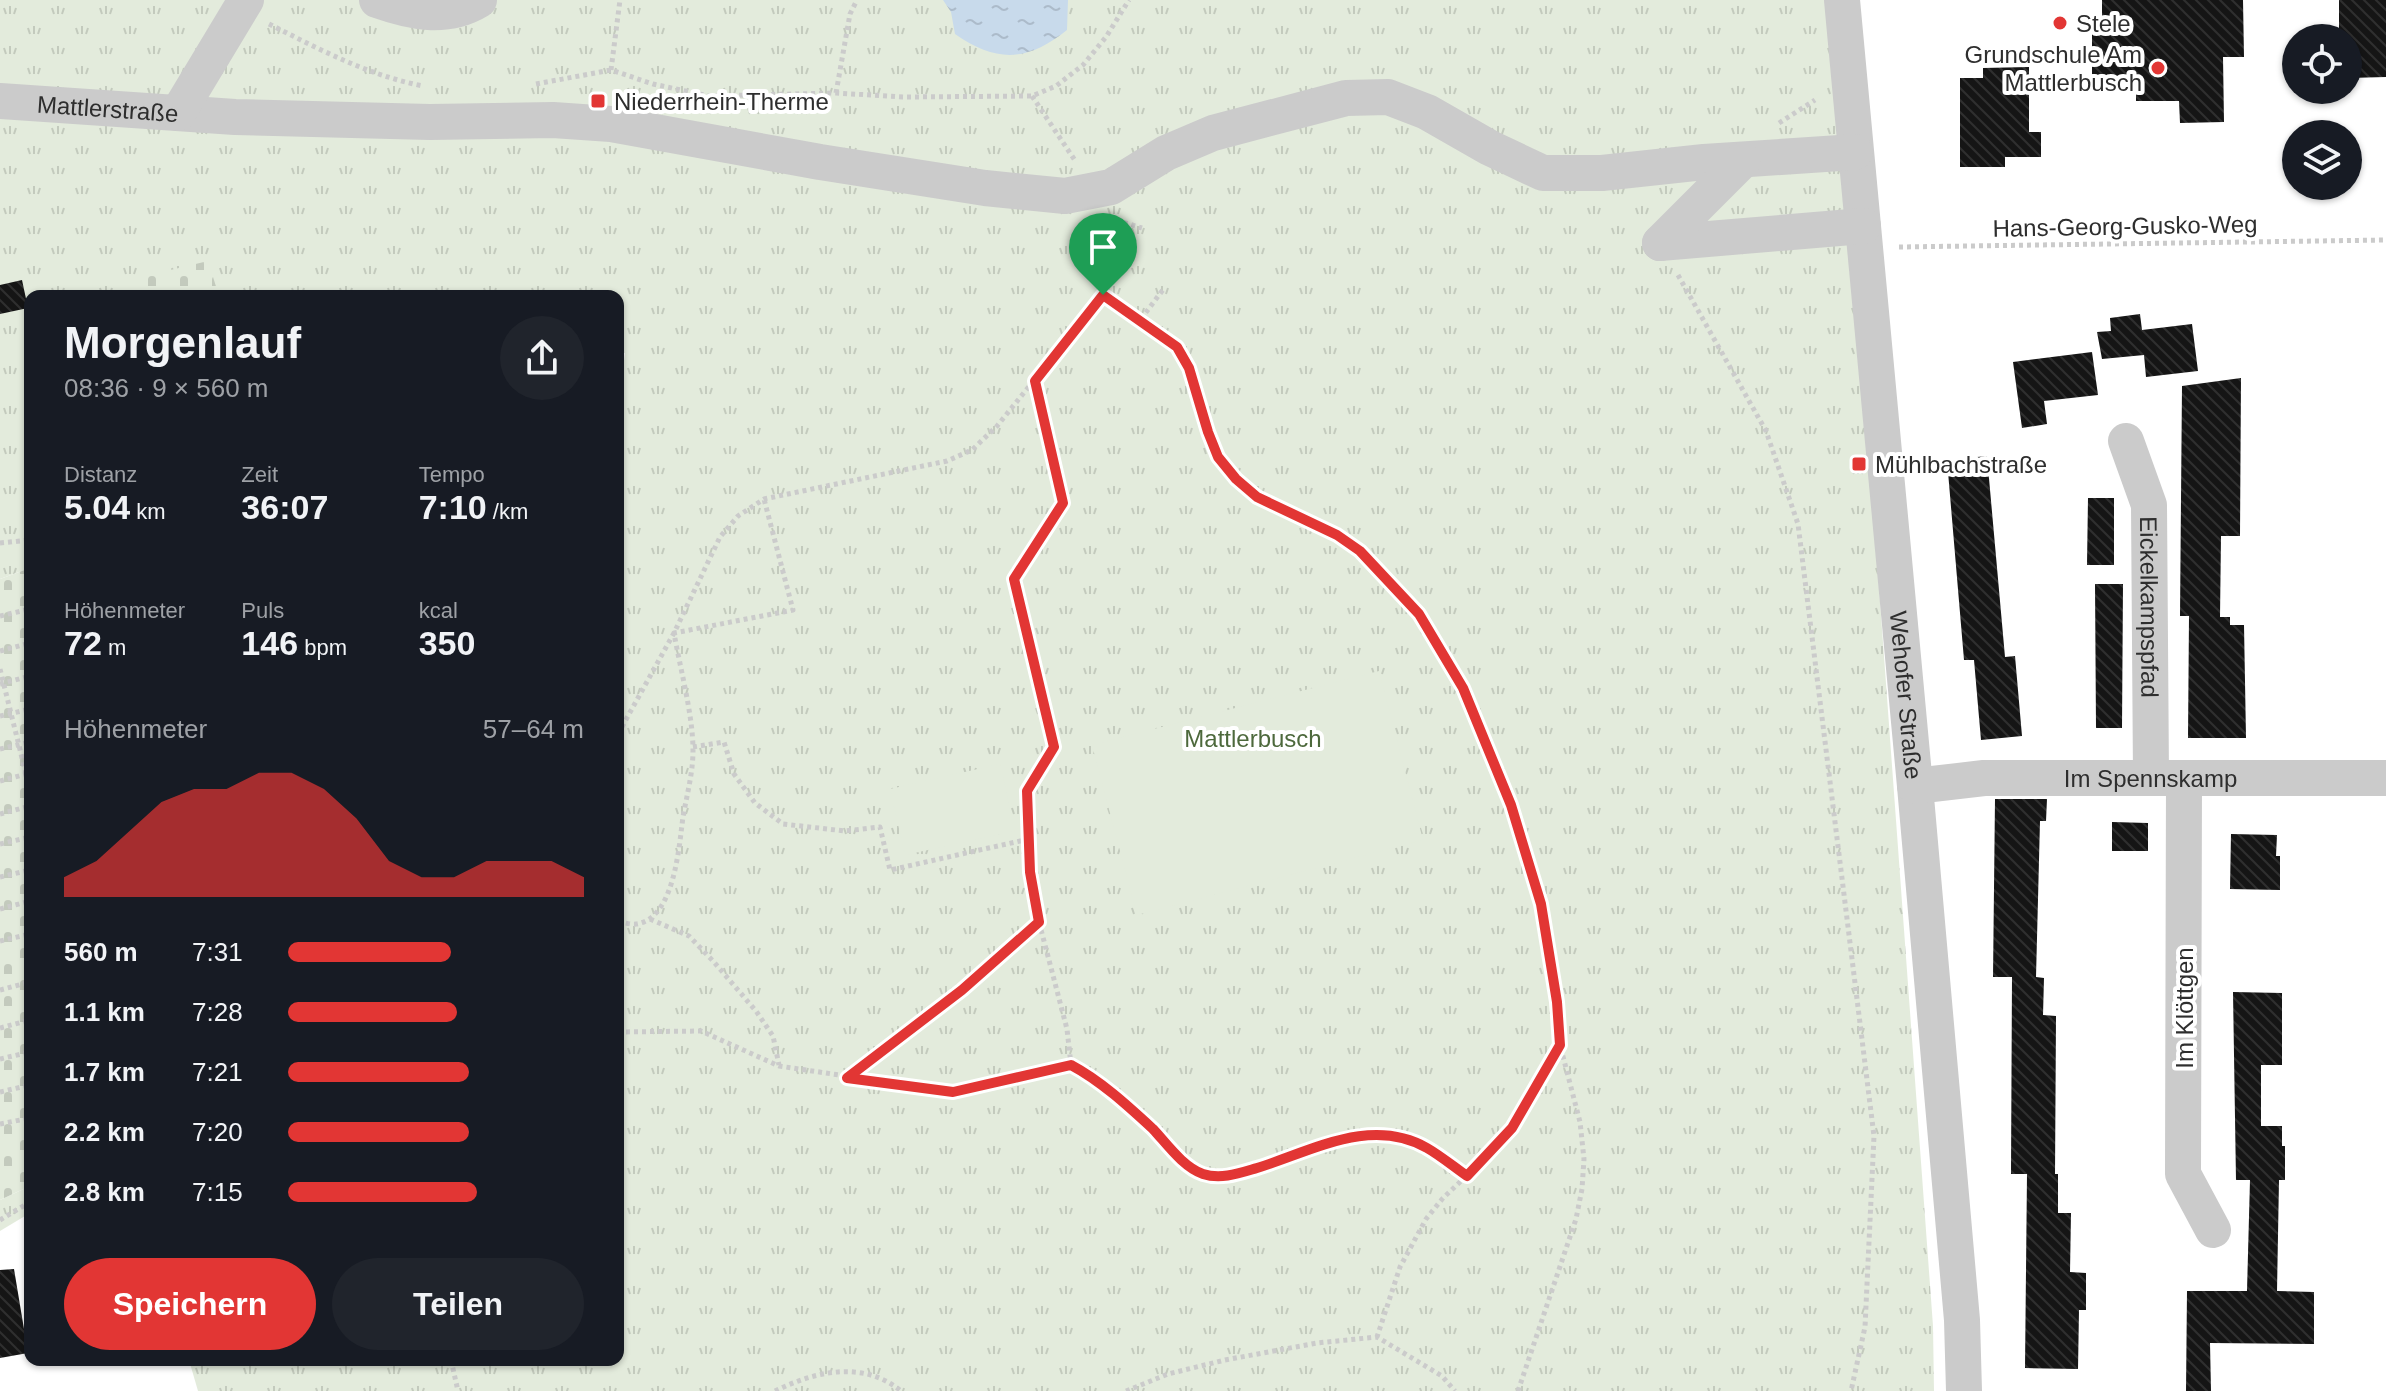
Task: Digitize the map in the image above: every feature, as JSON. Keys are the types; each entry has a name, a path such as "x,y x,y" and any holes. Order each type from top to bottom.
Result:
{"street":[{"path":"377,0 410,12 440,13 465,8 479,0"},
{"name":"Wehofer Straße","path":"1842,0 1962,1320 1964,1391"},
{"name":"Mattlerstraße","path":"0,101 178,113 244,3"},
{"path":"178,113 355,120 553,120 611,124 820,162 985,188 1065,196 1092,192 1130,177 1166,153 1213,133 1346,98 1388,97 1427,112 1490,148 1543,173 1602,173 1704,162 1855,152"},
{"path":"1660,243 1743,160"},
{"path":"1660,243 1864,237"},
{"name":"Eickelkampspfad","path":"2126,441 2149,505 2167,778"},
{"name":"Im Spennskamp","path":"1915,786 1984,778 2386,778"},
{"name":"Im Klöttgen","path":"2167,778 2183,1174 2213,1230"}],"path":[{"path":"611,70 620,0"},
{"path":"836,93 850,14 857,0"},
{"path":"531,85 611,70 653,84 709,96 836,93 903,97 1032,96 1056,86 1083,65 1106,37 1129,0"},
{"path":"244,3 262,20 357,66 390,79 436,88"},
{"path":"624,723 674,633 720,537 738,516 764,499 947,461 972,450 997,426 1103,295 1099,215 1092,192 1032,96"},
{"name":"Hans-Georg-Gusko-Weg","path":"1864,237 2386,240"},
{"path":"1660,243 1766,431 1798,524 1874,1136 1865,1327 1851,1391"},
{"path":"1141,319 1165,287"},
{"path":"1103,295 1177,347 1189,368 1218,457 1236,479 1257,497 1337,535 1360,551 1419,614 1463,688 1511,805 1541,904 1560,1045 1580,1122 1584,1159 1576,1219 1518,1391"},
{"path":"1035,381 1063,503 1014,579 1054,747 1027,791 1030,872 1039,922 1067,1029 1071,1065"},
{"path":"674,633 793,610 764,499"},
{"path":"0,543 24,541"},
{"path":"0,616 24,610"},
{"path":"624,923 636,924 650,919 671,887 691,785 693,747 674,633"},
{"path":"0,651 24,645"},
{"path":"0,669 24,762"},
{"path":"2,683 24,678"},
{"path":"0,716 24,710"},
{"path":"693,747 724,742 734,774 755,803 783,824 845,831 880,827 890,870 1030,839"},
{"path":"0,749 24,744"},
{"path":"0,781 24,775"},
{"path":"0,814 24,808"},
{"path":"0,844 24,838"},
{"path":"0,877 24,871"},
{"path":"0,909 24,903"},
{"path":"650,919 689,936 713,961 773,1036 779,1066"},
{"path":"847,1078 952,998 1039,922"},
{"path":"0,941 24,935"},
{"path":"0,990 24,984"},
{"path":"0,1028 24,1022"},
{"path":"624,1032 701,1031 779,1066 953,1092 1071,1065 1089,1075 1201,1173 1233,1175 1335,1141 1383,1134 1404,1138 1426,1148 1467,1176"},
{"path":"1377,1337 1409,1246 1443,1198 1512,1128 1560,1045"},
{"path":"0,1059 24,1053"},
{"path":"0,1092 24,1086"},
{"path":"0,1124 24,1119"},
{"path":"0,1220 24,1206"},
{"path":"1126,1391 1168,1374 1225,1360 1317,1343 1377,1337 1442,1376 1455,1391"},
{"path":"452,1366 458,1391"},
{"path":"775,1391 803,1379 847,1370 877,1376 901,1391"}],"green space":[{"name":"Mattlerbusch","path":"0,0 1836,0 1933,1326 1934,1391 198,1391 191,1366 624,1366 624,290 24,290 24,570 0,579"},
{"path":"208,261 217,290 128,290 125,281"},
{"path":"24,570 24,1189 0,1200 0,579"},
{"path":"1379,671 1423,840 1137,915 1092,745"},
{"path":"1000,764 1015,831 905,855 890,789"},
{"path":"24,1189 24,1217 0,1231 0,1200"}],"water":[{"path":"943,0 1068,0 1067,30 1052,41 1025,53 998,54 955,34 951,12"}],"building":[{"name":"Grundschule Am Mattlerbusch","path":"2102,0 2243,0 2244,57 2223,57 2224,122 2180,123 2179,101 2136,101 2136,79 2092,80 2092,34 2102,34"},
{"path":"2339,0 2386,0 2386,77 2362,78 2362,24 2339,24"},
{"path":"2029,67 2029,132 2041,132 2041,157 2005,157 2005,167 1960,167 1960,78 1983,78 1983,68"},
{"path":"22,280 24,309 0,314 0,285"},
{"path":"2140,314 2142,330 2192,324 2198,371 2146,377 2144,355 2102,359 2097,332 2111,331 2110,318"},
{"path":"2092,352 2098,395 2044,401 2047,424 2022,428 2013,362"},
{"path":"2241,378 2240,536 2221,536 2220,617 2230,617 2230,625 2244,625 2246,738 2188,738 2189,616 2180,616 2182,386"},
{"path":"1987,456 2005,657 2015,656 2022,736 1981,740 1974,660 1964,660 1947,460"},
{"path":"2088,498 2114,498 2114,565 2087,565"},
{"path":"2095,584 2123,584 2122,728 2096,728"},
{"path":"1995,799 2047,799 2046,821 2040,821 2036,977 2044,978 2043,1015 2056,1016 2055,1174 2058,1174 2058,1213 2071,1213 2070,1272 2086,1273 2086,1310 2079,1310 2078,1369 2025,1368 2027,1174 2011,1174 2012,977 1993,977"},
{"path":"2112,822 2148,823 2148,851 2112,851"},
{"path":"2231,834 2277,835 2280,890 2230,889"},
{"path":"2233,992 2282,993 2282,1065 2261,1065 2261,1126 2282,1126 2282,1146 2285,1146 2285,1180 2279,1180 2277,1291 2314,1292 2314,1344 2210,1343 2211,1391 2186,1391 2187,1291 2247,1291 2250,1180 2236,1180"},
{"path":"14,1269 24,1329 24,1354 0,1358 0,1270"}],"place":[{"name":"Stele","path":"2060,23"},
{"name":"Grundschule Am Mattlerbusch","path":"2158,68"},
{"name":"Niederrhein-Therme","path":"598,101"},
{"name":"Mühlbachstraße","path":"1859,464"}],"route":[{"path":"1103,295 1177,347 1189,368 1218,457 1236,479 1279,510 1337,535 1360,551 1419,614 1463,688 1511,805 1541,904 1557,1002 1560,1045 1512,1128 1467,1176 1426,1148 1404,1138 1383,1134 1335,1141 1233,1175 1201,1173 1089,1075 1071,1065 953,1092 847,1078 962,990 1039,922 1030,872 1027,791 1054,747 1014,579 1063,503 1035,381 1103,295"}]}
